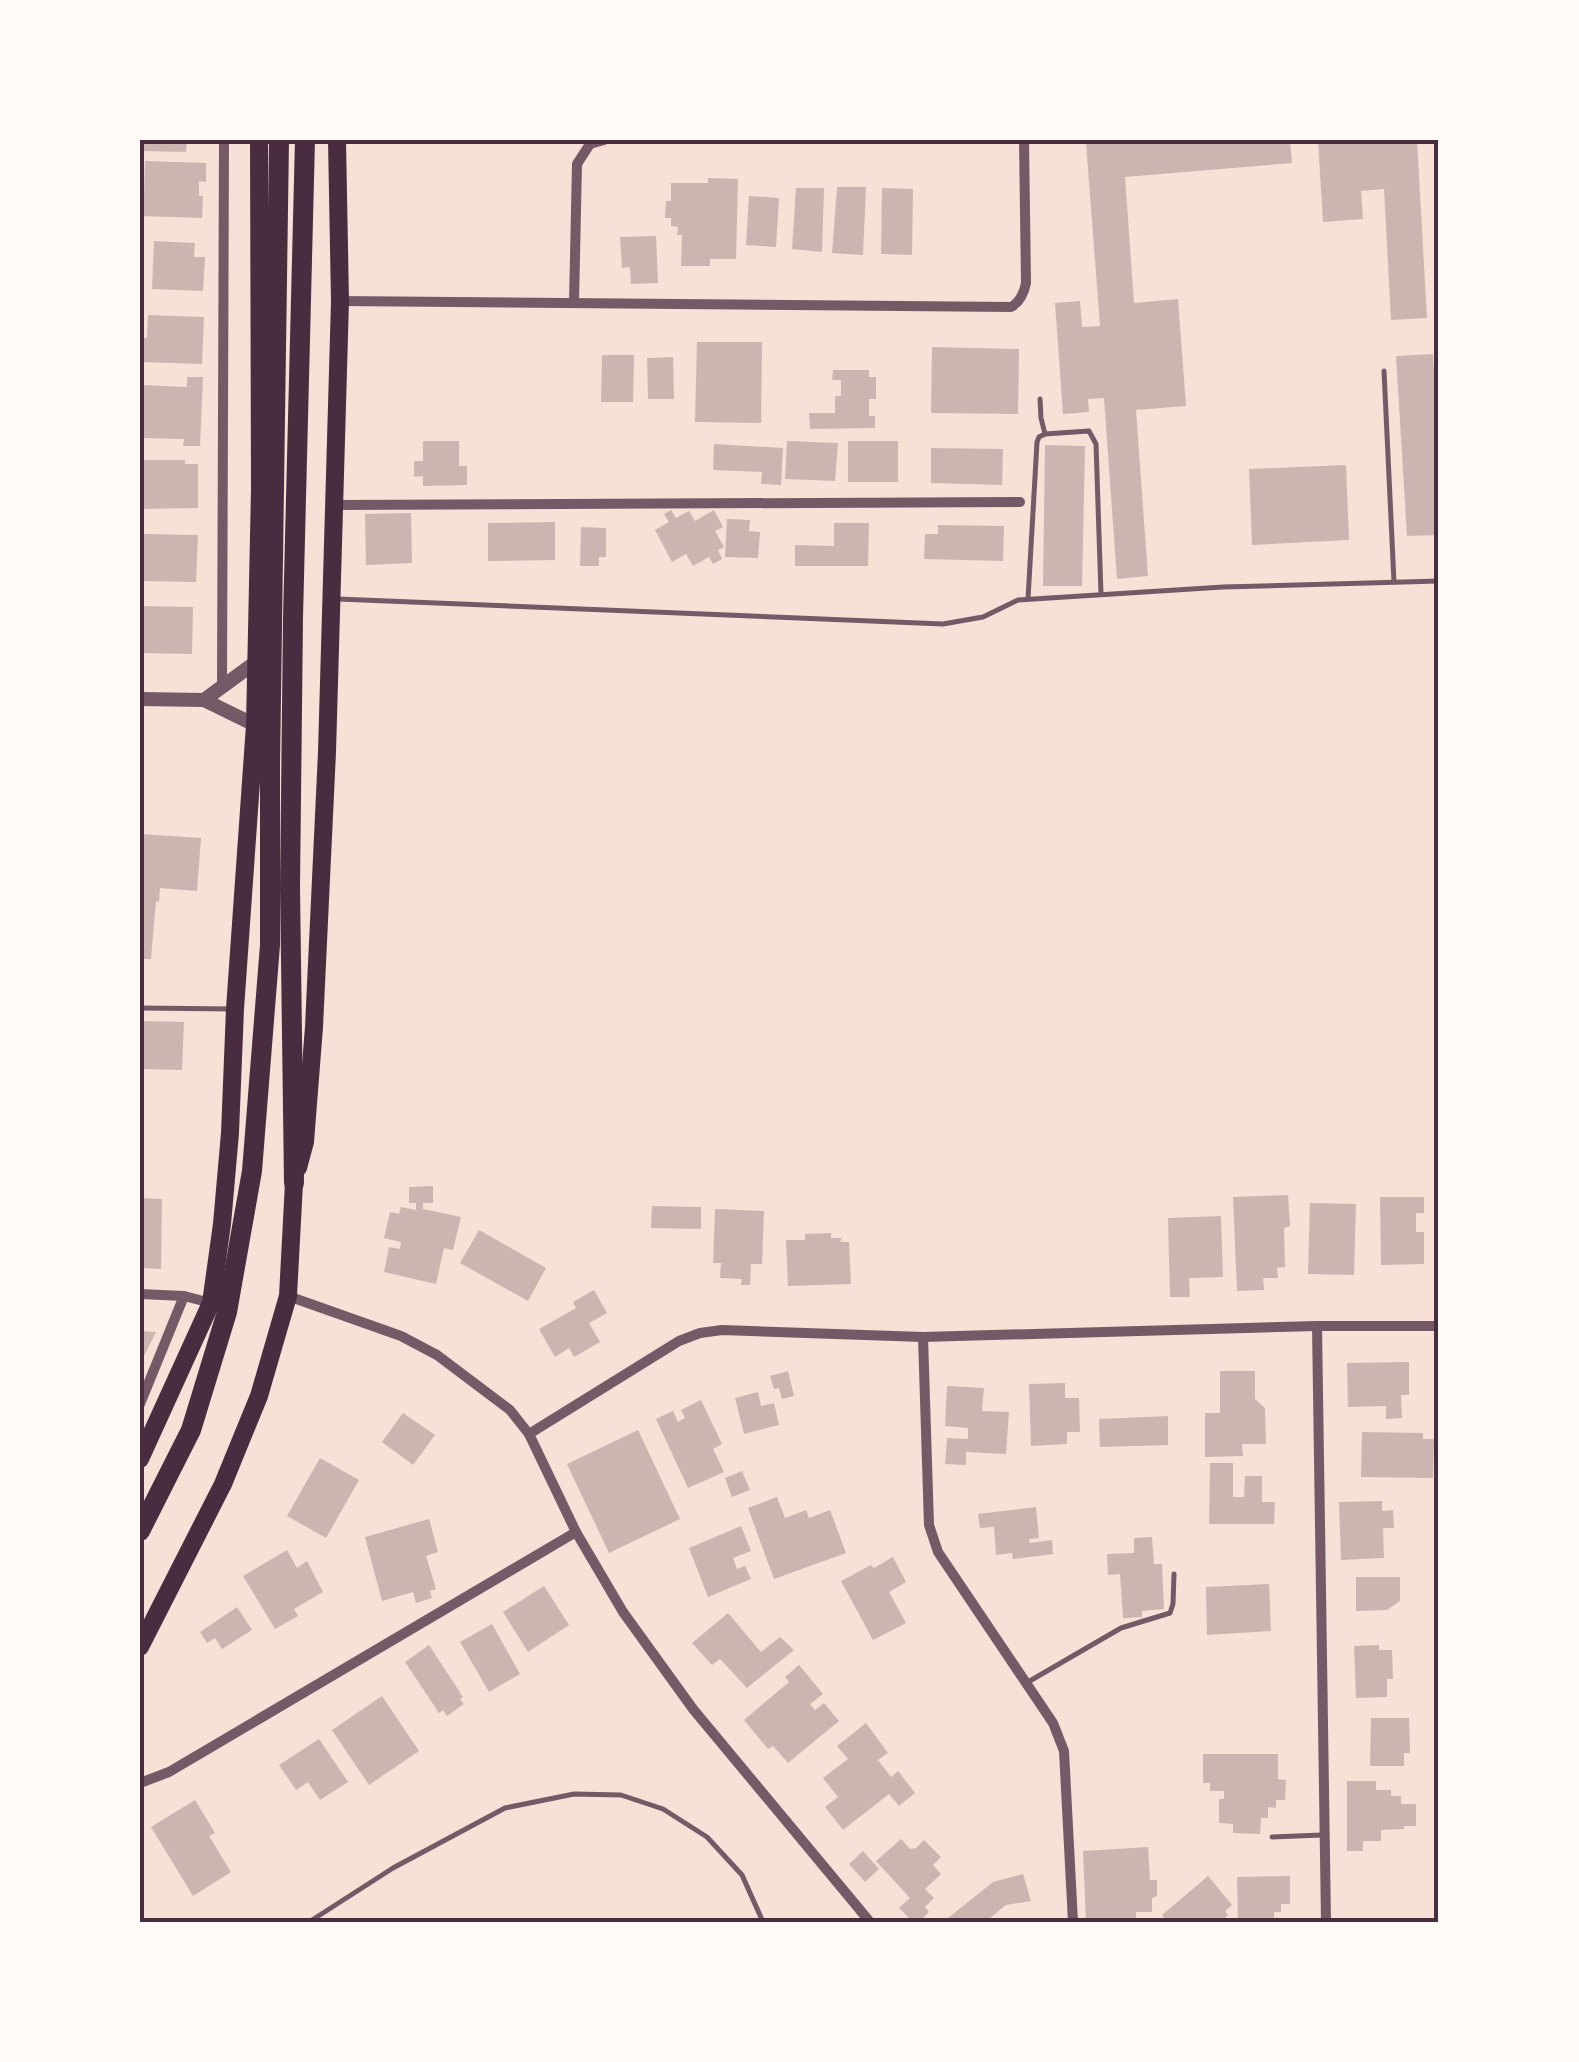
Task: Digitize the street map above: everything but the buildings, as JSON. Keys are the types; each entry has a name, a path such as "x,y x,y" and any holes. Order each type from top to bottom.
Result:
{"highway":[{"path":"140,1531 191,1430 227,1312 252,1171 270,946 279,140"},
{"path":"294,1183 290,887 304,140"}],"main road":[{"path":"140,1458 211,1304 230,1133 255,725 260,490 259,140"},
{"path":"140,1648 223,1484 258,1396 288,1296 294,1183 305,1142 314,1027 327,752 339,599 334,505 340,301 338,140"}],"street":[{"path":"222,686 224,140"},
{"path":"574,303 577,164 590,144 604,140"},
{"path":"340,301 1006,308 1015,305 1026,283 1024,140"},
{"path":"334,505 1020,502"},
{"path":"204,700 256,662"},
{"path":"140,699 204,700 255,725"},
{"path":"140,1294 184,1296 211,1304"},
{"path":"140,1404 184,1296"},
{"path":"288,1296 400,1336 437,1355 510,1410 530,1434 576,1532 624,1612 693,1709 870,1922"},
{"path":"1316,1326 1326,1922"},
{"path":"530,1434 679,1341 722,1330 923,1338 1439,1326"},
{"path":"923,1338 932,1536 938,1552 1053,1723 1064,1751 1073,1922"},
{"path":"140,1782 169,1772 576,1532"}],"lane":[{"path":"1384,371 1394,582"},
{"path":"1040,399 1045,434"},
{"path":"1028,599 1037,442 1045,434 1088,431 1096,444 1101,594"},
{"path":"339,599 942,624 983,617 1028,599 1223,587 1439,581"},
{"path":"140,1008 235,1009"},
{"path":"1026,1684 1120,1628 1170,1613 1174,1574"},
{"path":"309,1922 393,1868 505,1808 574,1794 621,1794 663,1809 708,1837 742,1875 763,1922"},
{"path":"1272,1836 1325,1835"}]}
